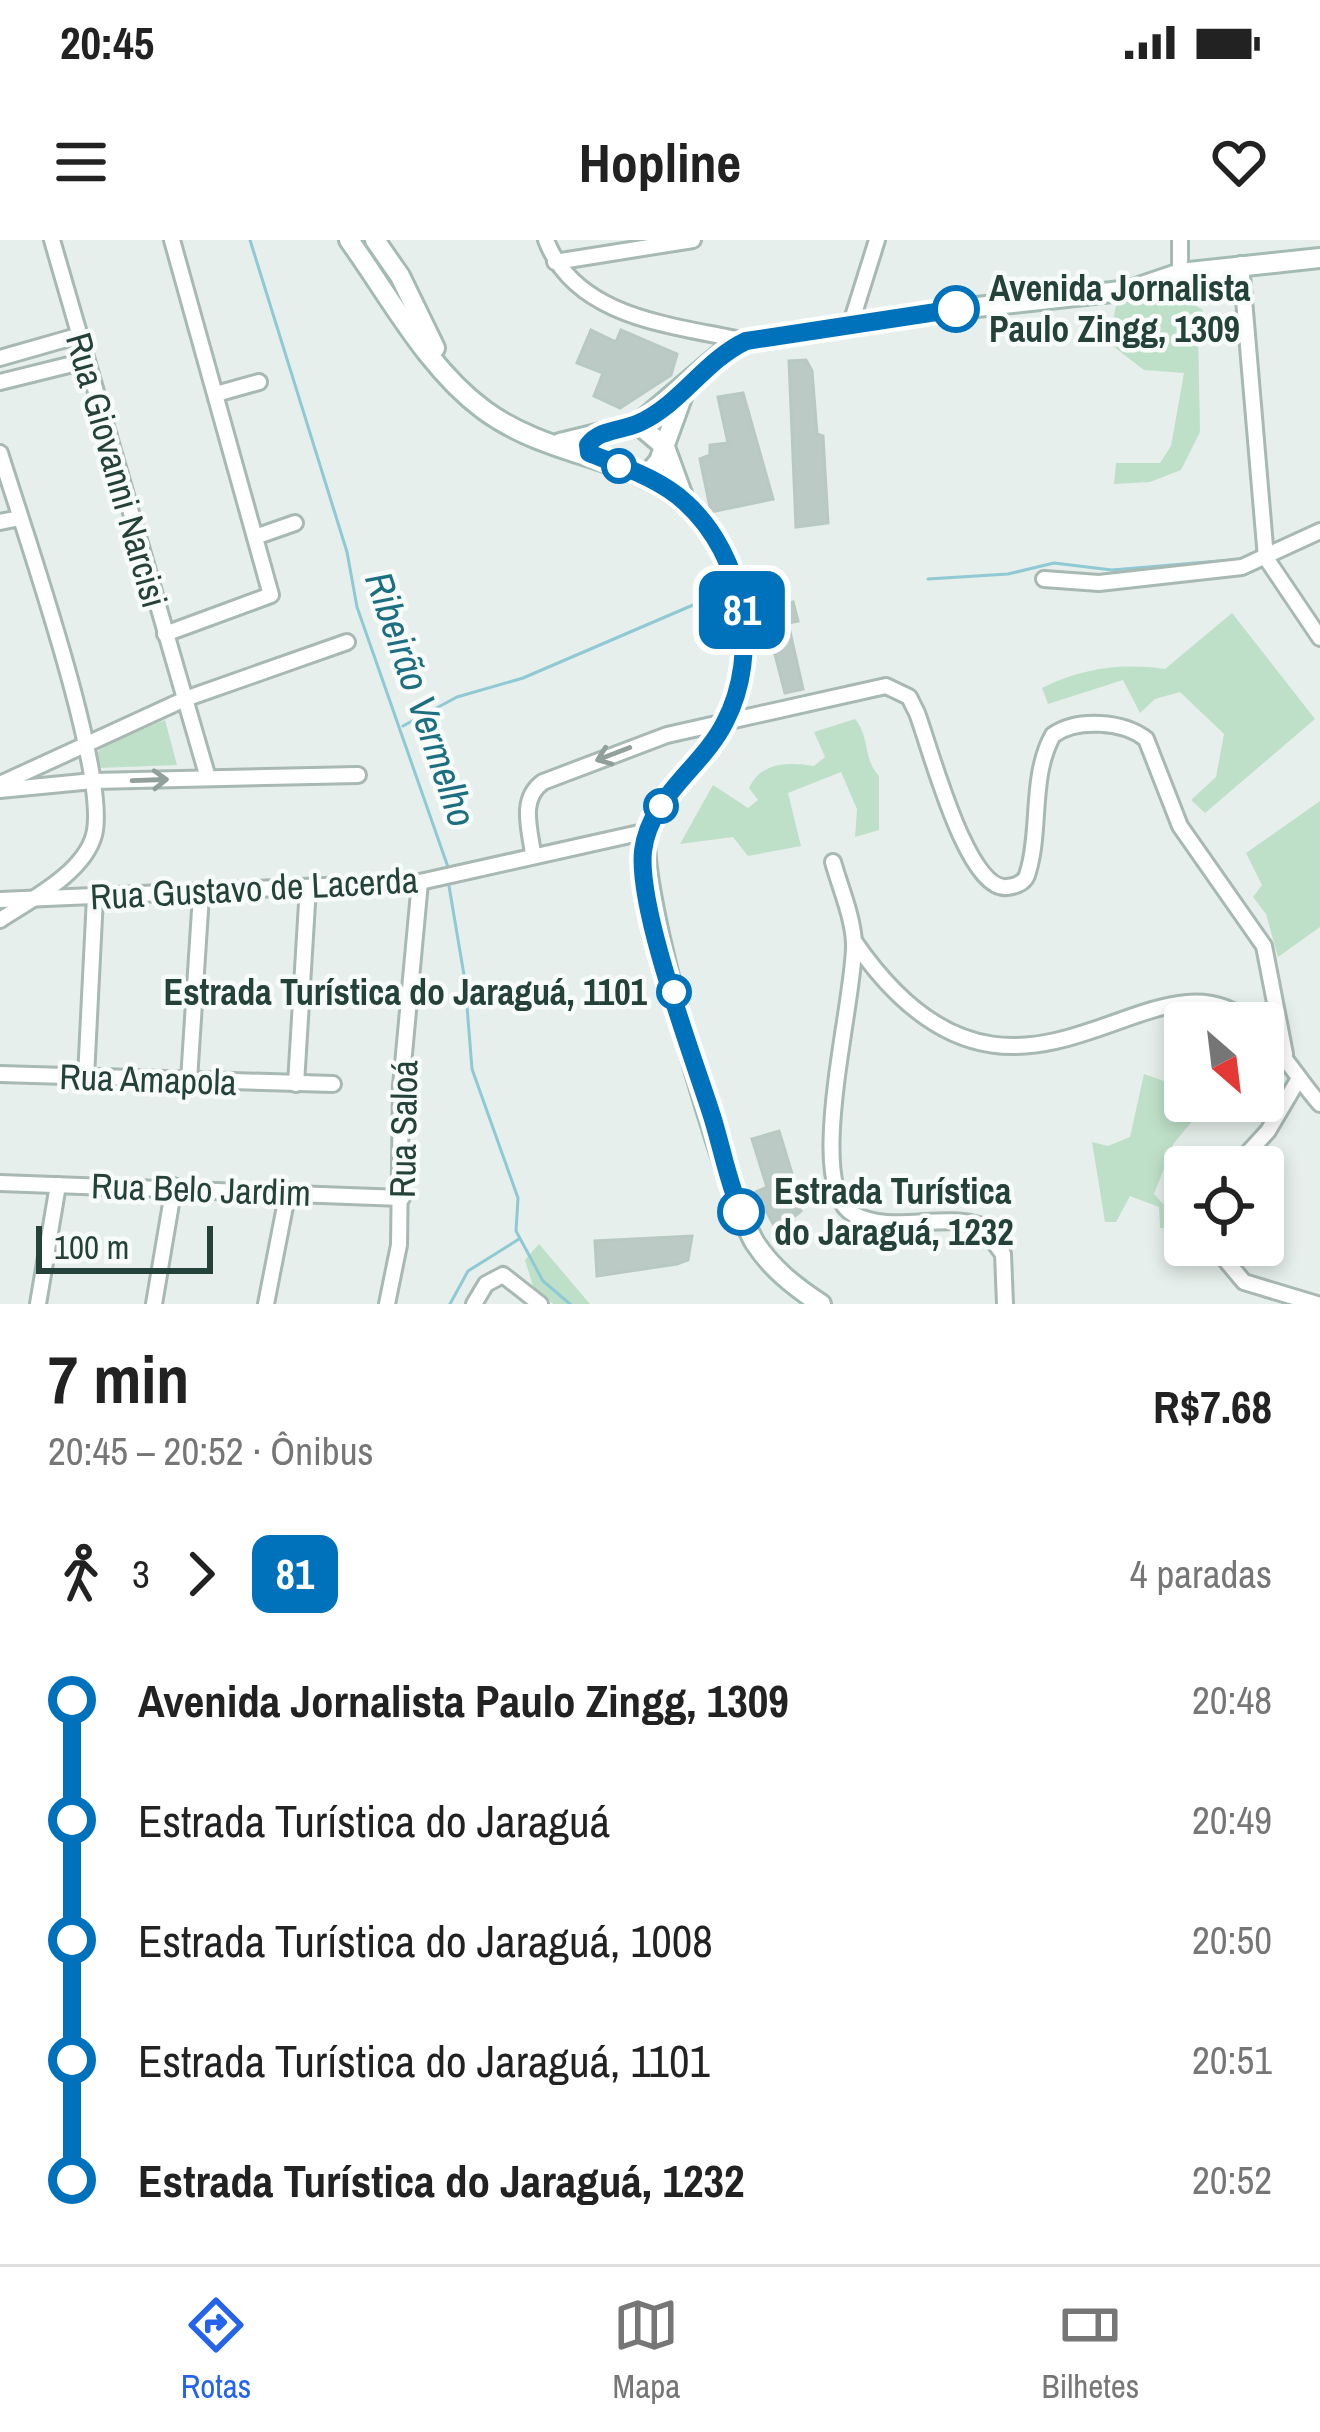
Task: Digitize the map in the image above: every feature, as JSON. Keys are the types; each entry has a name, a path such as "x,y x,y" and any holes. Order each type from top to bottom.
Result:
{"main road":[{"path":"349,240 446,374 507,425 558,443 593,444 638,424 724,351 746,341 1101,292 1131,279 1158,280 1180,273 1320,258"},
{"path":"380,240 446,374"},
{"path":"645,478 665,447 686,387"},
{"path":"638,424 665,447 685,502 719,547 740,599 744,653 725,722 674,784 648,831 643,867 650,907 738,1205 770,1262 821,1304"},
{"path":"593,444 685,502"}],"street":[{"name":"Rua Giovanni Narcisi","path":"52,240 208,778"},
{"path":"165,634 269,599 172,240"},
{"path":"546,240 555,262 601,302 630,315 746,341"},
{"path":"555,262 693,240"},
{"path":"851,323 878,240"},
{"path":"1180,240 1180,273"},
{"path":"1240,265 1266,558 1320,638"},
{"path":"0,358 77,336"},
{"path":"0,382 85,361"},
{"path":"216,394 259,382"},
{"path":"0,453 87,744 94,837 82,856 0,920"},
{"path":"0,522 20,518"},
{"path":"255,537 296,523"},
{"path":"1044,579 1099,583 1217,571 1266,558 1320,531"},
{"path":"0,787 185,699 347,642"},
{"path":"533,854 527,808 534,788 542,782 667,735 870,687 899,690 917,713 972,864 991,885 1003,888 1018,884 1029,871 1033,812 1053,735 1073,725 1136,731 1154,753 1180,826 1258,933 1285,1054 1298,1080 1320,1104"},
{"path":"0,787 358,775"},
{"name":"Rua Gustavo de Lacerda","path":"0,900 425,882 648,831"},
{"path":"833,862 854,941 831,1147 836,1195 852,1213 872,1221 982,1226 1003,1254 1005,1304"},
{"name":"Rua Saloá","path":"387,1304 401,1198 401,1086 425,882"},
{"path":"296,1084 308,887"},
{"path":"189,1080 201,895"},
{"path":"86,1077 95,897"},
{"path":"854,941 915,1012 953,1037 976,1044 1067,1039 1164,1008"},
{"name":"Rua Amapola","path":"0,1074 333,1084"},
{"path":"1254,1146 1298,1080"},
{"name":"Rua Belo Jardim","path":"0,1183 401,1198"},
{"path":"38,1304 58,1185"},
{"path":"154,1304 174,1186"},
{"path":"266,1304 288,1191"},
{"path":"1231,1266 1244,1282 1317,1304"},
{"path":"474,1304 491,1279 510,1278 540,1304"}],"green space":[{"path":"1181,297 1203,310 1198,329 1200,432 1181,470 1150,482 1114,484 1116,463 1160,463 1171,446 1184,373 1144,370 1105,340 1104,322 1113,321 1117,300"},
{"path":"1232,613 1315,719 1205,813 1191,800 1216,777 1224,734 1180,692 1155,699 1140,713 1123,680 1048,704 1042,688 1072,676 1118,667 1165,669"},
{"path":"855,719 879,776 879,830 855,837 857,809 841,772 788,793 801,846 748,856 733,837 680,844 713,785 748,808 758,800 749,788 761,773 786,764 814,766 825,757 814,732"},
{"path":"165,720 177,765 98,768 93,761 101,747"},
{"path":"1320,801 1320,927 1278,957 1266,914 1253,897 1262,885 1246,853"},
{"path":"1144,1074 1164,1081 1164,1122 1192,1122 1173,1146 1164,1146 1164,1168 1154,1194 1164,1205 1164,1228 1160,1228 1159,1207 1130,1196 1116,1222 1105,1222 1092,1142 1108,1146 1130,1137"},
{"path":"539,1244 590,1304 553,1304 533,1286 525,1260"}],"building":[{"path":"591,330 616,342 621,330 677,354 671,375 620,408 594,396 603,373 577,363"},
{"path":"806,360 812,371 817,434 823,436 828,523 796,527 789,361"},
{"path":"743,393 773,499 711,512 700,459 710,455 710,445 728,443 718,397"},
{"path":"793,602 798,621 788,623 803,689 785,693 764,612"},
{"path":"779,1131 794,1180 782,1184 801,1211 777,1231 756,1192 767,1187 752,1139"},
{"path":"692,1236 688,1260 597,1276 595,1241"}],"waterway":[{"name":"Ribeirão Vermelho","path":"250,240 347,552 357,607 449,870"},
{"path":"928,579 1008,574 1054,563 1112,570 1243,559"},
{"path":"403,726 457,697 523,678 721,593"},
{"name":"Ribeirão Vermelho","path":"448,880 465,981 472,1069 518,1198 516,1231 543,1281 570,1304"},
{"path":"450,1304 468,1271 519,1239"}],"bus line":[{"name":"81","path":"741,1212 687,1039 643,867 648,831 658,810 725,722 741,680 740,599 719,547 685,502 589,453 588,445 598,435 638,424 660,410 724,351 746,341 956,309"}],"place":[{"name":"Avenida Jornalista Paulo Zingg, 1309","path":"956,309"},
{"name":"Estrada Turística do Jaraguá, 1101","path":"674,992"},
{"name":"Estrada Turística do Jaraguá, 1232","path":"741,1212"}]}
